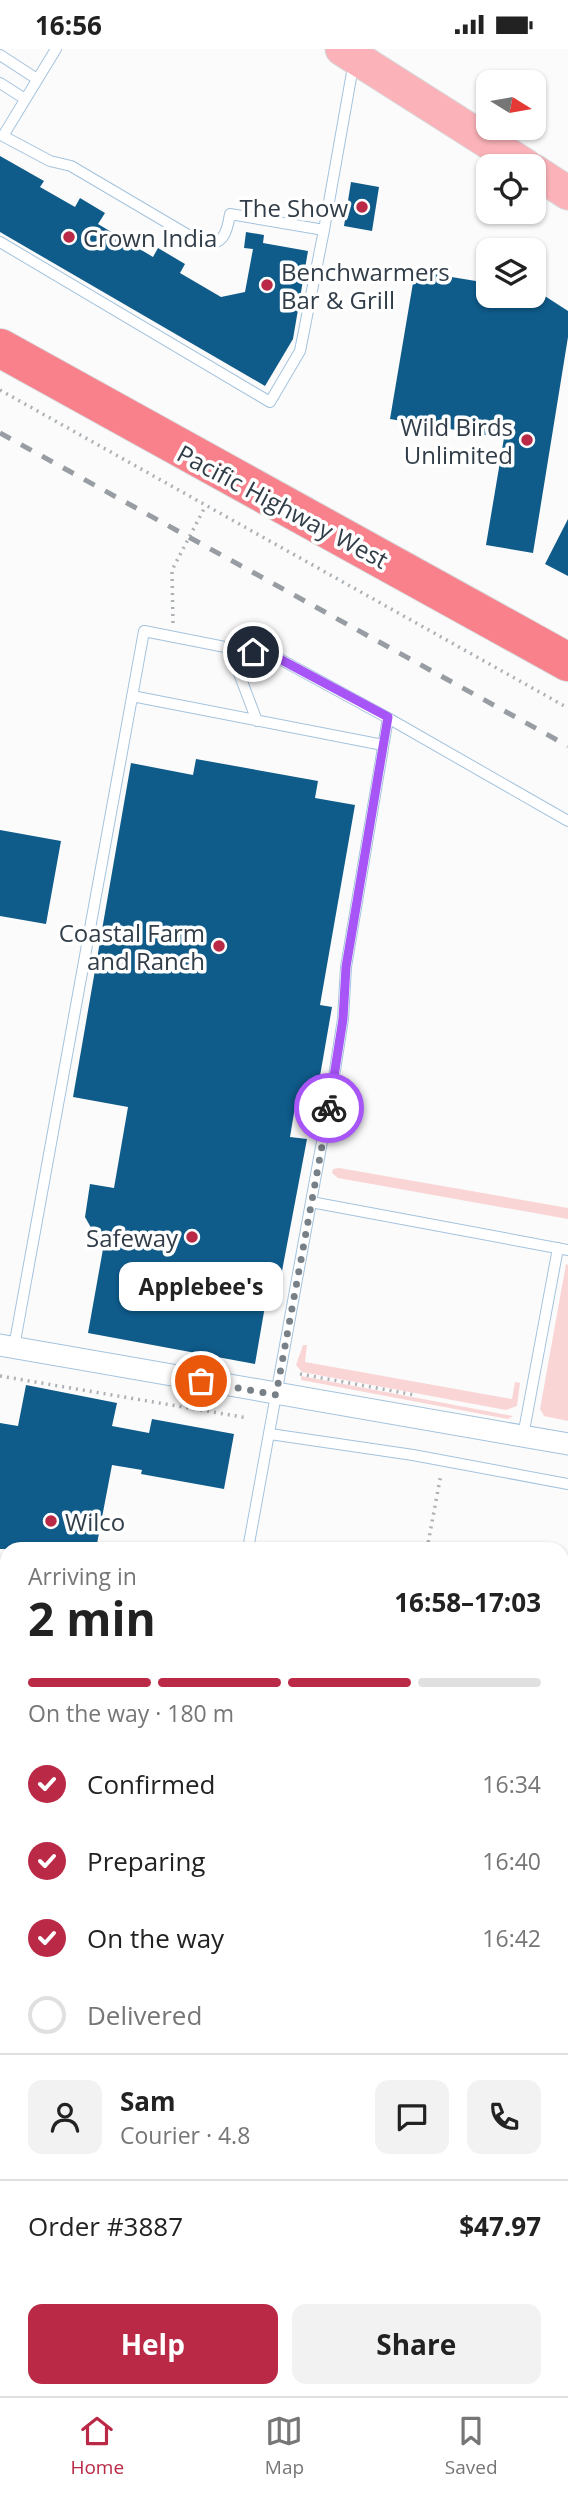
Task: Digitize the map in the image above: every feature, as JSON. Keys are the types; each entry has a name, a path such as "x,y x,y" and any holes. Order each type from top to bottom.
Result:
{"highway":[{"name":"Pacific Highway West","path":"0,348 568,662"}],"main road":[{"path":"348,53 507,154"},
{"path":"546,179 568,193"}],"street":[{"path":"7,1346 568,1444"}],"lane":[{"path":"56,49 3,136 50,162 71,166 200,242 211,245 221,241 226,235 230,214 324,230"},
{"path":"0,242 270,402 300,351 324,230 348,53"},
{"path":"0,55 37,79"},
{"path":"0,83 25,99"},
{"path":"7,1346 144,631 276,657 388,717 568,821"},
{"path":"229,647 257,721"},
{"path":"132,696 383,745"},
{"path":"249,1542 335,1070 346,967 388,717"},
{"path":"311,1202 563,1249 523,1436"},
{"path":"270,1434 568,1484"}],"path":[{"path":"0,390 568,708"},
{"path":"174,637 170,592 172,570 205,507"},
{"path":"0,1376 248,1418"},
{"path":"428,1542 443,1461"}],"shaded area":[{"path":"333,1169 568,1208 568,1219 338,1178 332,1173"},
{"path":"566,1264 568,1421 544,1416 540,1409"},
{"path":"303,1345 307,1345 305,1362 512,1399 515,1382 520,1383 517,1406 506,1410 302,1372 296,1365"},
{"path":"301,1376 513,1416 508,1419 301,1380"}],"building":[{"path":"0,156 44,181 40,187 75,207 80,198 105,213 98,224 153,257 158,248 185,264 180,273 221,297 245,292 253,249 244,248 246,232 264,235 263,243 308,251 293,339 265,386 0,232"},
{"name":"The Show","path":"351,182 379,187 372,231 344,226"},
{"path":"415,271 476,281 476,308 546,308 546,297 568,311 568,337 533,553 486,545 504,438 390,419"},
{"path":"568,519 568,576 545,564"},
{"path":"196,759 318,781 315,798 355,805 320,1005 332,1007 316,1099 297,1095 290,1137 307,1139 275,1308 265,1306 255,1364 88,1333 103,1249 85,1217 90,1184 114,1188 128,1107 73,1097 131,763 193,775"},
{"path":"0,830 61,841 46,924 0,916"},
{"name":"Wilco","path":"26,1385 117,1403 112,1426 149,1433 152,1419 234,1434 224,1489 141,1474 142,1470 112,1465 97,1542 0,1542 0,1423 18,1426"}],"railway":[{"path":"0,433 568,746"}],"way so far":[{"path":"201,1381 276,1395 329,1108"}],"place":[{"name":"The Show","path":"362,207"},
{"name":"Crown India","path":"69,237"},
{"name":"Benchwarmers Bar & Grill","path":"267,285"},
{"name":"Wild Birds Unlimited","path":"527,440"},
{"name":"Coastal Farm and Ranch","path":"219,946"},
{"name":"Safeway","path":"192,1237"},
{"name":"Applebee's","path":"201,1381"},
{"name":"Wilco","path":"51,1521"}],"route":[{"path":"253,652 276,657 388,717 346,967 343,1019 329,1108"}]}
